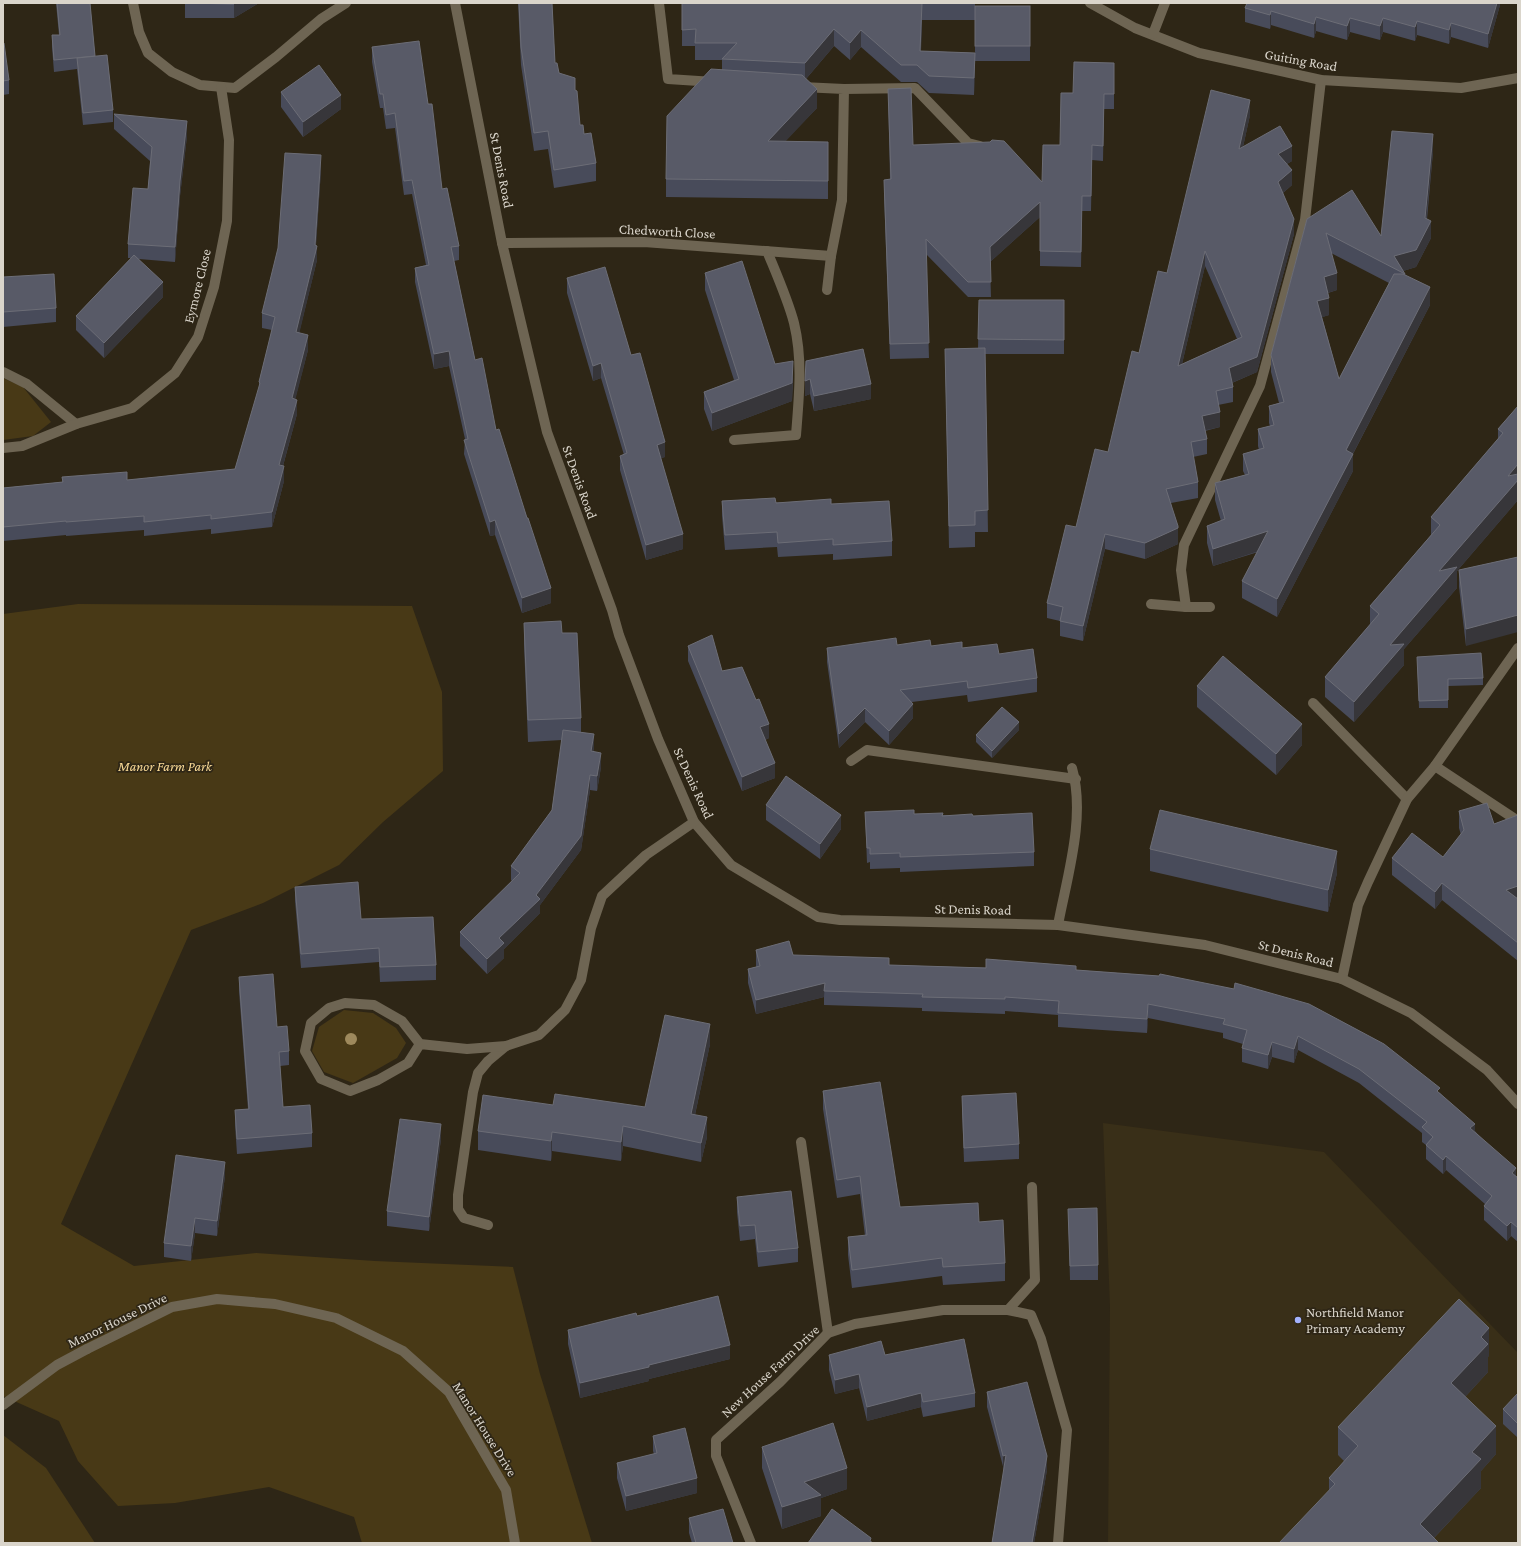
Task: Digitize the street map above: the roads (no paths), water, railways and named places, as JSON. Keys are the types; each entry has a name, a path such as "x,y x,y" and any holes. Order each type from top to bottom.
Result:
{"street":[{"path":"134,3 139,32 148,53 172,72 200,85 235,88 276,57 321,19 346,3"},
{"name":"St Denis Road","path":"455,3 502,243 547,432 612,610 619,635 658,739 694,822 732,865 818,917 840,920 1058,926 1205,945 1342,979 1411,1013 1487,1070 1518,1104"},
{"path":"658,3 668,79 722,82"},
{"name":"Guiting Road","path":"1090,3 1135,28 1154,34 1199,53 1321,80 1461,88 1518,78"},
{"path":"1154,34 1165,3"},
{"path":"1186,608 1181,570 1184,545 1260,386 1305,220 1321,80"},
{"name":"Eymore Close","path":"3,448 22,446 76,424 132,408 175,373 198,337 214,287 227,221 230,140 220,86"},
{"path":"791,86 844,89 915,88 968,143 990,148"},
{"path":"827,290 831,256 842,200 844,89"},
{"name":"Chedworth Close","path":"502,243 644,242 831,256"},
{"path":"734,440 796,435 800,354 794,322 767,251"},
{"path":"3,372 27,384 76,424"},
{"path":"1151,604 1186,608 1210,607"},
{"path":"1342,979 1358,905 1407,799 1435,766 1518,648"},
{"path":"1313,703 1407,799"},
{"path":"851,761 867,750 1076,779"},
{"path":"1435,766 1518,821"},
{"path":"1058,926 1077,829 1076,779 1072,768"},
{"path":"420,1044 408,1063 378,1080 350,1091 321,1078 306,1051 311,1023 329,1008 345,1003 374,1005 402,1021 420,1044 467,1049 506,1046 539,1035 565,1010 581,980 591,928 602,896 646,855 694,822"},
{"path":"488,1225 464,1218 458,1209 458,1195 473,1092 478,1073 488,1061 506,1046"},
{"path":"801,1142 828,1333"},
{"path":"1008,1310 1035,1280 1032,1187"},
{"name":"Manor House Drive","path":"3,1405 58,1365 172,1307 217,1299 275,1304 336,1318 403,1351 449,1392 506,1490 515,1543"},
{"name":"New House Farm Drive","path":"751,1543 716,1456 716,1440 780,1382 828,1333 855,1324 943,1310 1008,1310 1031,1315 1041,1339 1067,1430 1058,1543"}],"place":[{"name":"Northfield Manor Primary Academy","path":"1298,1320"}],"park label":[{"name":"Manor Farm Park","path":"165,766"}]}
